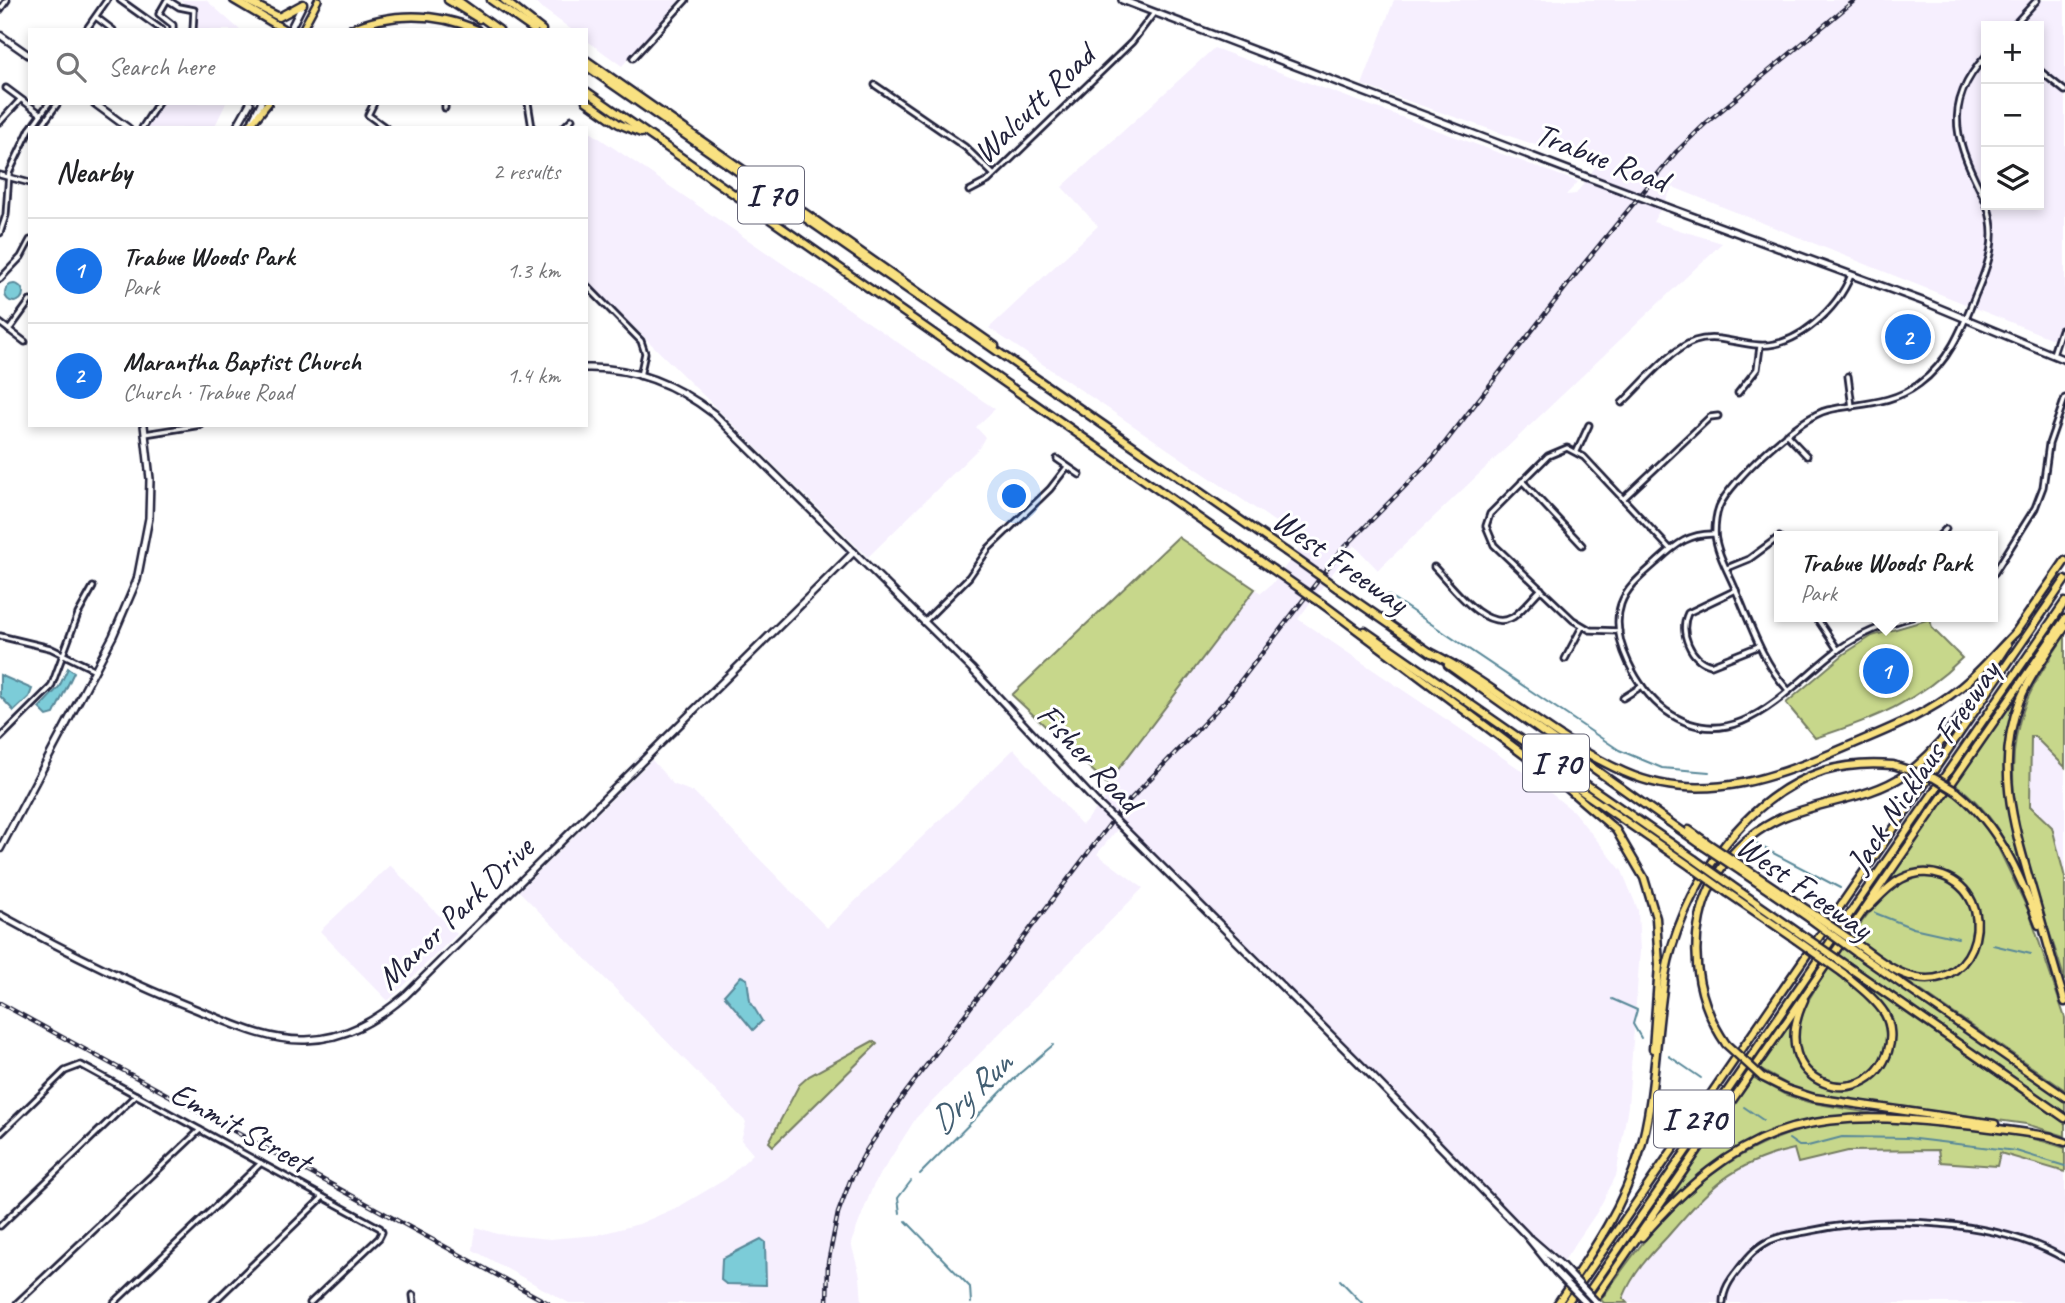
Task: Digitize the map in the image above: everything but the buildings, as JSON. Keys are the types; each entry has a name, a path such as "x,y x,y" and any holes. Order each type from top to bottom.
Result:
{"highway":[{"path":"234,0 283,28"},
{"path":"245,0 279,17 305,2"},
{"path":"448,0 492,24"},
{"path":"457,0 497,28"},
{"path":"491,0 531,28"},
{"path":"504,0 539,28"},
{"path":"355,28 386,18 413,16 439,19 470,28"},
{"path":"588,61 988,340 1023,369"},
{"name":"West Freeway","path":"588,67 1662,816 1859,950 2065,1097"},
{"name":"West Freeway","path":"588,92 1797,936 2065,1118"},
{"path":"588,102 619,124 655,139"},
{"path":"250,126 266,105"},
{"path":"2065,561 1944,735 1914,768 1880,789 1779,819 1742,845 1720,872 1697,926 1695,964 1704,1004 1726,1044 1762,1077 1786,1089 1814,1098 1995,1124 2065,1142"},
{"name":"Jack Nicklaus Freeway","path":"1567,1303 2065,580"},
{"name":"Jack Nicklaus Freeway","path":"1584,1303 2065,603"},
{"path":"1324,605 1603,817 1627,845 1644,878 1657,918 1659,946 1648,1110"},
{"path":"1595,1303 1622,1259 2065,619"},
{"path":"2065,627 2038,666 2020,700 2007,759 2010,809 2065,1002"},
{"path":"1430,652 1458,666 1598,760 1644,780 1709,788 1777,776 1912,719 1962,687 2017,631"},
{"path":"1482,723 1692,863"},
{"path":"1558,1303 1606,1231 1625,1192 1640,1151 1670,956 1686,912 1713,862 1753,816 1773,799 1808,777 1844,766 1893,765 1934,778 1957,792 1983,816 2005,849 2053,963"},
{"path":"1857,919 1892,885 1908,876 1925,873 1944,877 1962,887 1977,916 1972,950 1960,967 1944,976 1927,979 1908,975 1859,950"},
{"path":"1820,973 1799,1012 1793,1036 1794,1045 1797,1056 1810,1074 1830,1084 1848,1086 1867,1079 1882,1063 1890,1044 1890,1033 1884,1014 1845,969"},
{"path":"1622,1259 1673,1202 1704,1173 1751,1144 1797,1126 1866,1116 2005,1129 2051,1137"}],"main road":[{"path":"303,28 318,0"},
{"name":"Trabue Road","path":"1124,0 1576,173 1966,318 2065,360"},
{"path":"288,28 305,2"},
{"path":"0,35 28,55"},
{"path":"97,105 125,126"},
{"path":"237,126 249,105"},
{"path":"249,126 260,105"},
{"name":"Fisher Road","path":"588,368 640,376 674,388 714,414 925,621 1097,803 1217,919 1526,1236 1584,1303"},
{"path":"0,849 132,595 145,551 150,487 144,427"},
{"name":"Manor Park Drive","path":"0,915 100,970 253,1032 304,1040 331,1037 362,1026 377,1019 406,995 854,552"},
{"name":"Fisher Road","path":"1526,1236 1560,1265 1595,1303"}],"street":[{"path":"0,10 7,0"},
{"path":"88,28 107,0"},
{"path":"120,0 159,28"},
{"path":"173,28 173,25 159,14 168,0 179,7 194,10 193,28"},
{"path":"633,58 686,0"},
{"path":"2018,21 2037,0"},
{"name":"Walcutt Road","path":"969,191 981,187 994,175 1132,42 1154,13"},
{"path":"96,17 110,28"},
{"path":"1981,62 1964,87 1957,124 1963,157 1981,192"},
{"path":"2044,74 2065,91"},
{"path":"875,85 965,147 994,175"},
{"path":"6,88 28,105"},
{"path":"0,121 20,99"},
{"path":"28,105 41,114"},
{"path":"32,126 48,105"},
{"path":"41,126 57,105"},
{"path":"143,126 157,105"},
{"path":"373,105 368,116 383,126"},
{"path":"528,105 532,126"},
{"path":"565,126 572,119"},
{"path":"0,233 6,215 9,176 28,133"},
{"path":"24,144 28,142"},
{"path":"0,175 28,182"},
{"path":"1789,691 1772,670 1759,646 1727,568 1715,534 1719,508 1726,495 1786,435 1816,414 1886,401 1920,384 1943,360 1966,318 1992,249 1993,227 1989,210"},
{"path":"0,279 6,276 28,251"},
{"path":"1622,403 1674,353 1695,340 1710,338 1760,346 1784,341 1823,316 1837,302 1851,275"},
{"path":"588,287 641,341 645,354 640,376"},
{"path":"9,330 28,305"},
{"path":"0,323 25,342"},
{"path":"2053,354 2061,330 2065,331"},
{"path":"1738,393 1757,369 1760,346"},
{"path":"1848,376 1852,407"},
{"path":"1998,568 2035,508 2043,487 2049,444 2065,398"},
{"path":"1623,499 1710,417 1718,416"},
{"path":"1577,451 1589,425"},
{"path":"145,434 189,427"},
{"path":"1786,435 1808,456"},
{"path":"1619,631 1598,632 1582,626 1541,589 1494,545 1487,534 1490,514 1557,450 1577,451 1670,549"},
{"path":"1057,459 1080,475"},
{"path":"925,621 969,577 989,548 1050,489 1067,467"},
{"path":"1522,481 1582,545"},
{"path":"1715,534 1692,536 1670,549 1625,596 1619,611 1619,631 1642,686 1657,704 1678,718 1714,726 1751,719 1838,650 1867,632 1897,622"},
{"path":"1727,568 1749,559 1774,541"},
{"path":"1434,567 1479,612 1492,620 1513,617 1541,589"},
{"path":"0,737 51,687 78,614 93,587"},
{"path":"1736,590 1688,613 1684,631 1689,645 1698,659 1711,665 1759,646"},
{"path":"1819,622 1838,650"},
{"path":"1565,659 1582,626"},
{"path":"0,636 65,655 95,670"},
{"path":"1623,698 1642,686"},
{"name":"Emmit Street","path":"0,1134 75,1065 88,1067 377,1226 382,1232 310,1303"},
{"path":"0,1226 136,1095"},
{"path":"17,1303 200,1130"},
{"path":"114,1303 261,1163"},
{"path":"213,1303 323,1197"},
{"path":"1723,1303 1723,1294 1734,1275 1749,1255 1768,1241 1868,1222 2003,1233 2065,1259"},
{"path":"413,1295 414,1303"}],"shaded area":[{"path":"180,0 206,0 238,28 193,28 194,10"},
{"path":"531,0 679,0 622,66 588,41 588,28 569,28"},
{"path":"1394,0 2065,0 2065,344 1673,187 1653,222 1722,243 1378,570 1354,545 1298,619 1524,772 1573,811 1622,871 1638,910 1640,951 1628,1106 1616,1176 1597,1212 1561,1265 1526,1235 1120,826 1097,854 1143,888 916,1118 873,1186 851,1243 860,1276 862,1303 569,1303 473,1250 476,1227 497,1234 550,1239 597,1235 639,1224 680,1206 726,1179 753,1154 741,1140 746,1122 519,891 652,760 673,784 695,793 827,928 1014,749 1082,825 1113,790 1107,784 1255,589 1261,593 1272,584 1298,550 1302,540 989,328 1098,226 1062,187 1214,48 1578,182 1566,195 1576,194 1596,166 1362,85"},
{"path":"157,105 225,105 215,126 143,126"},
{"path":"588,130 995,409 976,427 985,437 979,448 868,557 588,282"},
{"path":"2031,736 2065,767 2065,878 2052,828 2030,806"},
{"path":"390,865 457,934 388,1001 320,931"},
{"path":"1794,1149 1799,1163 1848,1151 1938,1150 1997,1165 2000,1153 2065,1172 2065,1303 1627,1303 1623,1298 1631,1277 1712,1186 1767,1155"}],"green space":[{"path":"1178,537 1255,589 1107,784 1012,695"},
{"path":"1920,622 1931,622 1932,628 1962,658 1912,698 1857,724 1815,738 1786,703 1844,654 1872,636"},
{"path":"2065,635 2065,767 2031,736 2030,806 2052,827 2065,878 2065,981 2022,844 2013,774 2016,739 2025,705 2038,678"},
{"path":"2024,683 2026,684 2005,756 2006,800 2021,872 1986,813 1955,784"},
{"path":"1951,792 1966,803 1991,833 2029,912 2065,1018 2065,1090 1898,975 1930,981 1966,962 1980,931 1979,912 1971,894 1946,874 1925,871 1883,886"},
{"path":"1932,876 1954,886 1967,901 1973,919 1972,938 1965,955 1952,968 1933,975 1911,973 1888,962 1851,936 1876,905 1895,887 1918,877"},
{"path":"1843,947 2065,1102 2065,1113 1838,954"},
{"path":"1830,966 1860,990 1880,1011 1888,1036 1885,1052 1877,1066 1864,1076 1849,1081 1833,1081 1818,1076 1805,1063 1796,1042 1797,1028 1803,1012"},
{"path":"1870,988 2065,1123 2065,1136 2026,1124 1816,1095 1794,1088 1759,1069 1791,1021 1795,1055 1801,1066 1812,1076 1826,1083 1841,1085 1857,1084 1871,1078 1883,1069 1890,1057 1892,1040"},
{"path":"873,1041 877,1044 773,1146 769,1142 799,1085 809,1076"},
{"path":"1753,1077 1784,1094 1808,1102 1875,1114 1813,1120 1755,1140 1704,1173 1659,1215"},
{"path":"1848,1120 1958,1126 2039,1140 2065,1148 2065,1172 2000,1153 1997,1166 1940,1162 1938,1150 1848,1151 1798,1163 1794,1149 1772,1155 1737,1171 1695,1205 1637,1273 1623,1298 1627,1303 1604,1303 1601,1300 1650,1234 1676,1206 1734,1159 1768,1142 1806,1128"}],"water":[{"path":"14,284 22,289 23,293 18,301 14,302 6,297 5,293 10,285"},
{"path":"68,668 74,672 54,714 47,716 39,708 59,687"},
{"path":"0,675 32,689 29,697 14,711 0,696"},
{"path":"741,976 747,979 750,1001 762,1021 753,1030 724,995"},
{"path":"761,1239 765,1242 766,1285 726,1284 721,1280 722,1259"}],"waterway":[{"path":"1388,595 1619,750 1662,768 1709,772"},
{"path":"1756,844 1840,888"},
{"path":"1875,913 1913,928 1958,938"},
{"path":"1993,945 2031,954"},
{"path":"1612,999 1637,1010 1633,1024 1641,1038"},
{"name":"Dry Run","path":"920,1174 1019,1074 1053,1045"},
{"path":"1669,1056 1701,1078"},
{"path":"1744,1107 1763,1120"},
{"path":"1789,1139 1799,1146 1808,1146 1842,1137 1907,1138 2016,1151 2065,1166"},
{"name":"Dry Run","path":"900,1213 898,1198 911,1181"},
{"name":"Dry Run","path":"906,1221 970,1287 971,1303"},
{"path":"1340,1280 1362,1303"}],"railway":[{"path":"827,1303 828,1263 838,1213 850,1181 866,1151 903,1096 1122,808 1225,701 1341,551 1434,457 1583,265 1676,152 1706,123 1855,0"},
{"path":"0,1003 548,1303"}],"place":[{"name":"Marantha Baptist Church","path":"1908,337"},
{"name":"Trabue Woods Park","path":"1886,671"}]}
